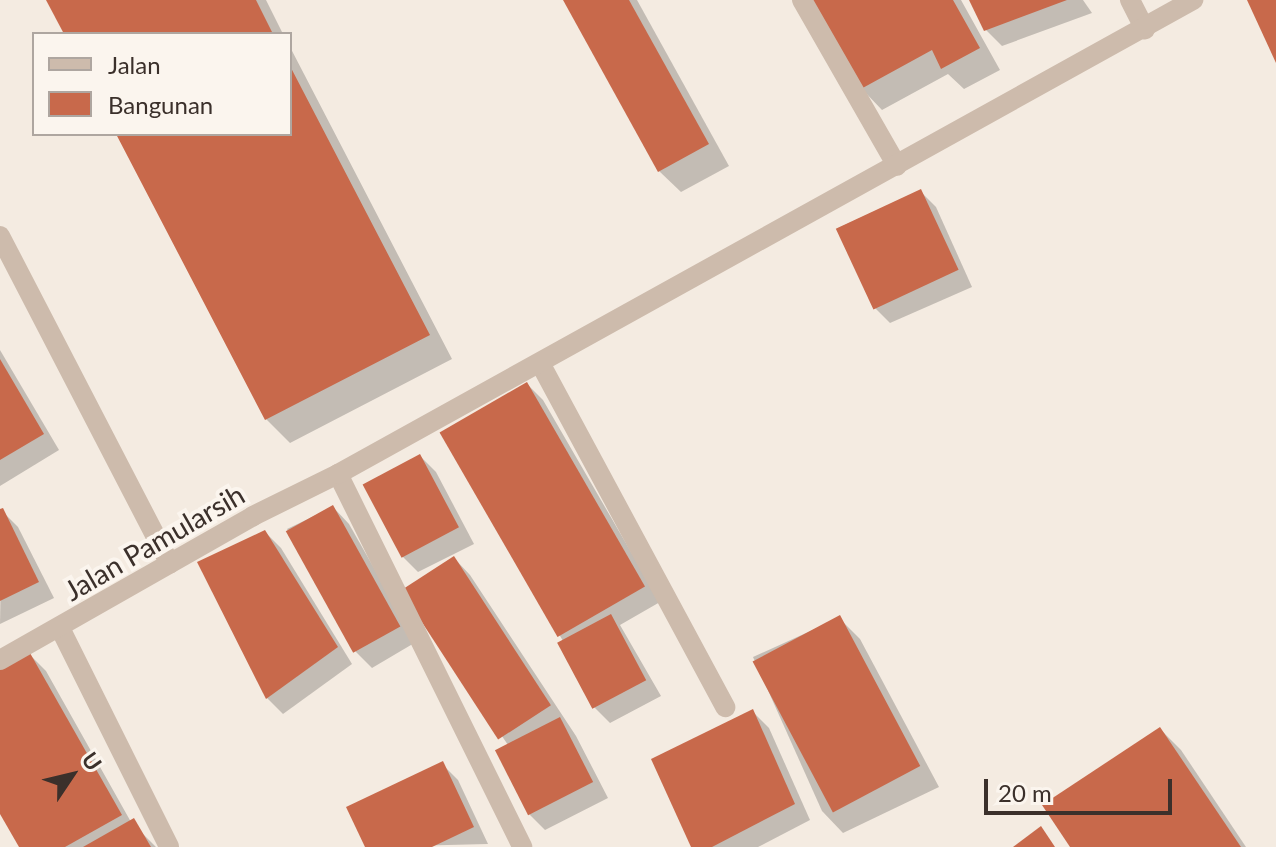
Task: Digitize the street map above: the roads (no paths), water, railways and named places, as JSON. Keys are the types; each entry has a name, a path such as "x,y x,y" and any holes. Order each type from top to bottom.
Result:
{"street":[{"path":"802,0 897,166"},
{"path":"1130,0 1145,29"},
{"name":"Jalan Pamularsih","path":"0,660 61,630 170,564 540,363 1193,0"},
{"path":"0,236 170,564"},
{"path":"540,363 725,707"},
{"path":"338,474 522,847"},
{"path":"61,630 169,847"}]}
